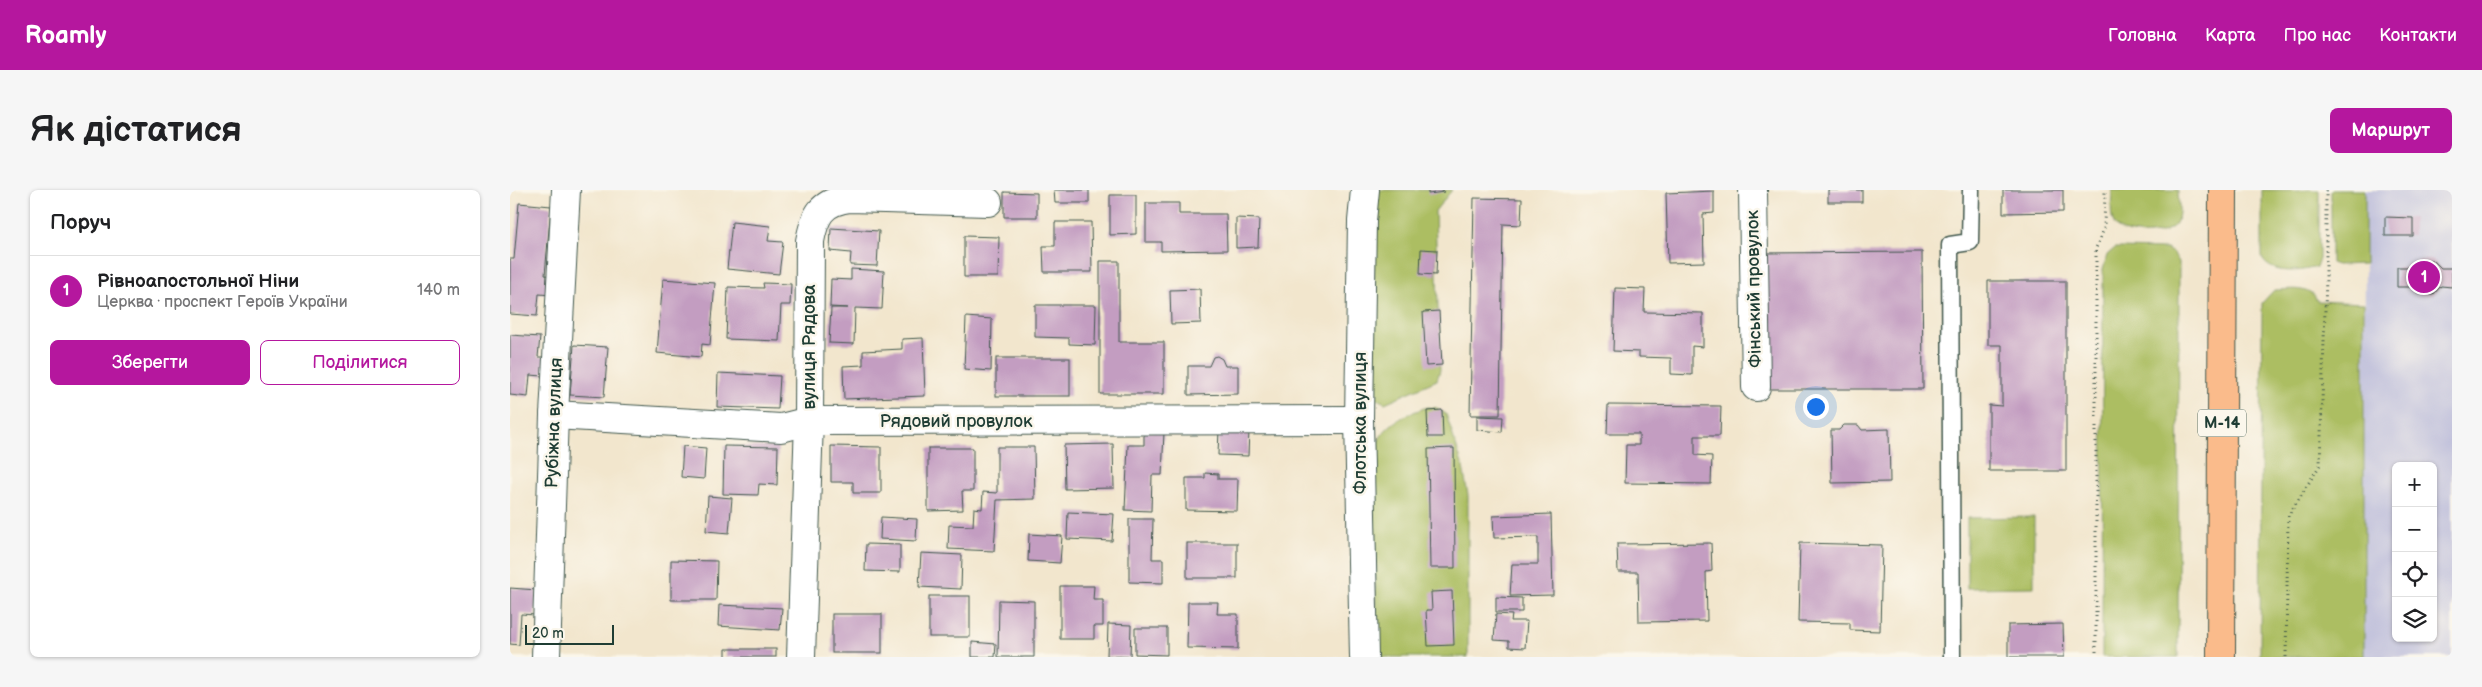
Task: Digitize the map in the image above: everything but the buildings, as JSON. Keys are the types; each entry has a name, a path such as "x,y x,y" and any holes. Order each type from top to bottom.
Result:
{"highway":[{"name":"М-14","path":"2221,657 2223,190"}],"street":[{"name":"Рубіжна вулиця","path":"546,657 554,415 566,190"},
{"name":"Флотська вулиця","path":"1364,657 1359,420 1362,221 1365,190"},
{"name":"Фінський провулок","path":"1753,190 1756,387"},
{"name":"вулиця Рядова","path":"801,657 809,421 810,242 813,223 822,209 835,200 850,198 988,202"},
{"name":"Рядовий провулок","path":"554,415 780,428 809,421 1359,420"}],"lane":[{"path":"1952,657 1950,245 1970,242 1971,190"}],"path":[{"path":"2096,657 2096,248 2104,229 2105,190"},
{"path":"2286,657 2288,516 2320,465 2326,278 2326,190"}],"shaded area":[{"path":"2365,190 2452,190 2452,657 2364,657"}],"green space":[{"path":"1376,190 1452,190 1435,211 1440,370 1437,380 1385,403 1375,398 1371,388"},
{"path":"2112,190 2178,190 2179,210 2177,221 2173,227 2157,233 2137,234 2120,229 2115,225 2112,217"},
{"path":"2262,190 2319,190 2319,258 2316,267 2294,271 2278,270 2266,263 2262,258"},
{"path":"2331,190 2365,190 2365,264 2337,265 2331,263"},
{"path":"2115,248 2167,249 2174,254 2179,262 2178,657 2102,657 2103,270 2107,255"},
{"path":"2274,290 2304,290 2317,301 2364,303 2364,657 2260,657 2262,303"},
{"path":"1427,407 1437,408 1446,414 1463,467 1468,495 1468,657 1377,657 1372,457 1380,438 1392,424"},
{"path":"2034,517 2034,587 1967,588 1967,518"}],"place":[{"name":"Рівноапостольної Ніни","path":"2424,277"}]}
